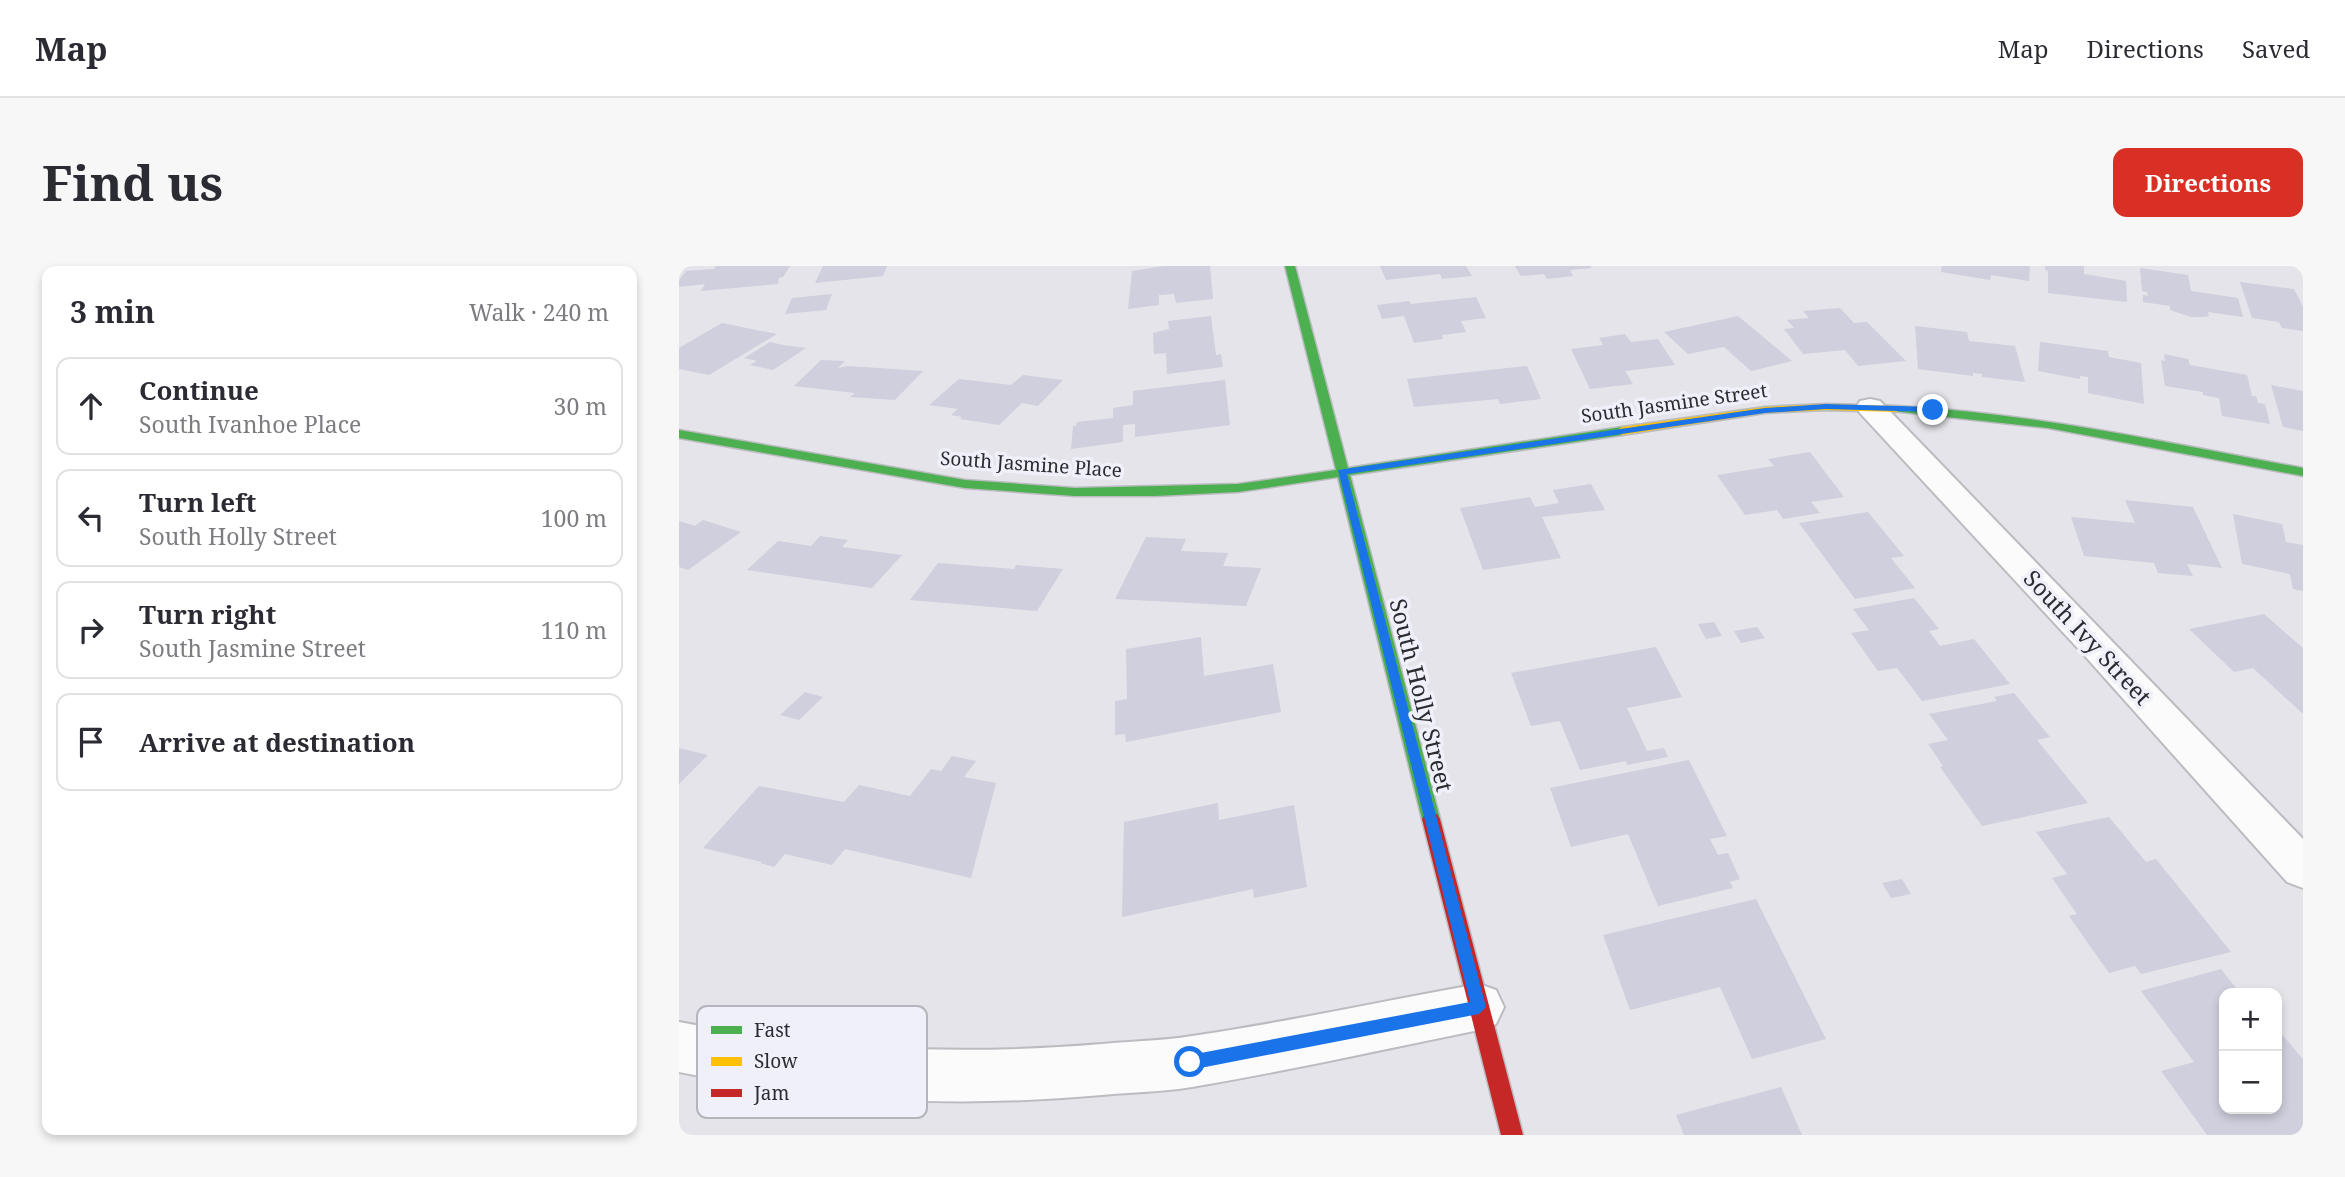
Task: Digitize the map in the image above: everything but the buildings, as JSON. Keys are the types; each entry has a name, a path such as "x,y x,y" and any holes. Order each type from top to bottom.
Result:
{"street":[{"name":"South Holly Street","path":"1290,266 1512,1135"},
{"name":"South Jasmine Street","path":"1342,472 1765,410 1870,407 1933,410 2018,420 2303,472"},
{"name":"South Ivy Street","path":"1870,407 2098,647 2303,869"},
{"name":"South Jasmine Place","path":"679,434 965,484 1075,492 1238,488 1342,472"},
{"path":"927,1077 1033,1075 1190,1062 1479,1007"},
{"path":"679,1047 697,1051"}],"traffic: fast":[{"path":"1290,266 1431,819"},
{"path":"1896,409 2048,424 2303,472"},
{"path":"679,434 965,484 1075,492 1155,492 1238,488 1622,431"}],"traffic: slow":[{"path":"1622,431 1765,410 1826,407 1896,409"}],"traffic: jam":[{"path":"1431,819 1512,1135"}],"route":[{"path":"1190,1062 1479,1007 1342,472 1765,410 1826,407 1933,410"}]}
